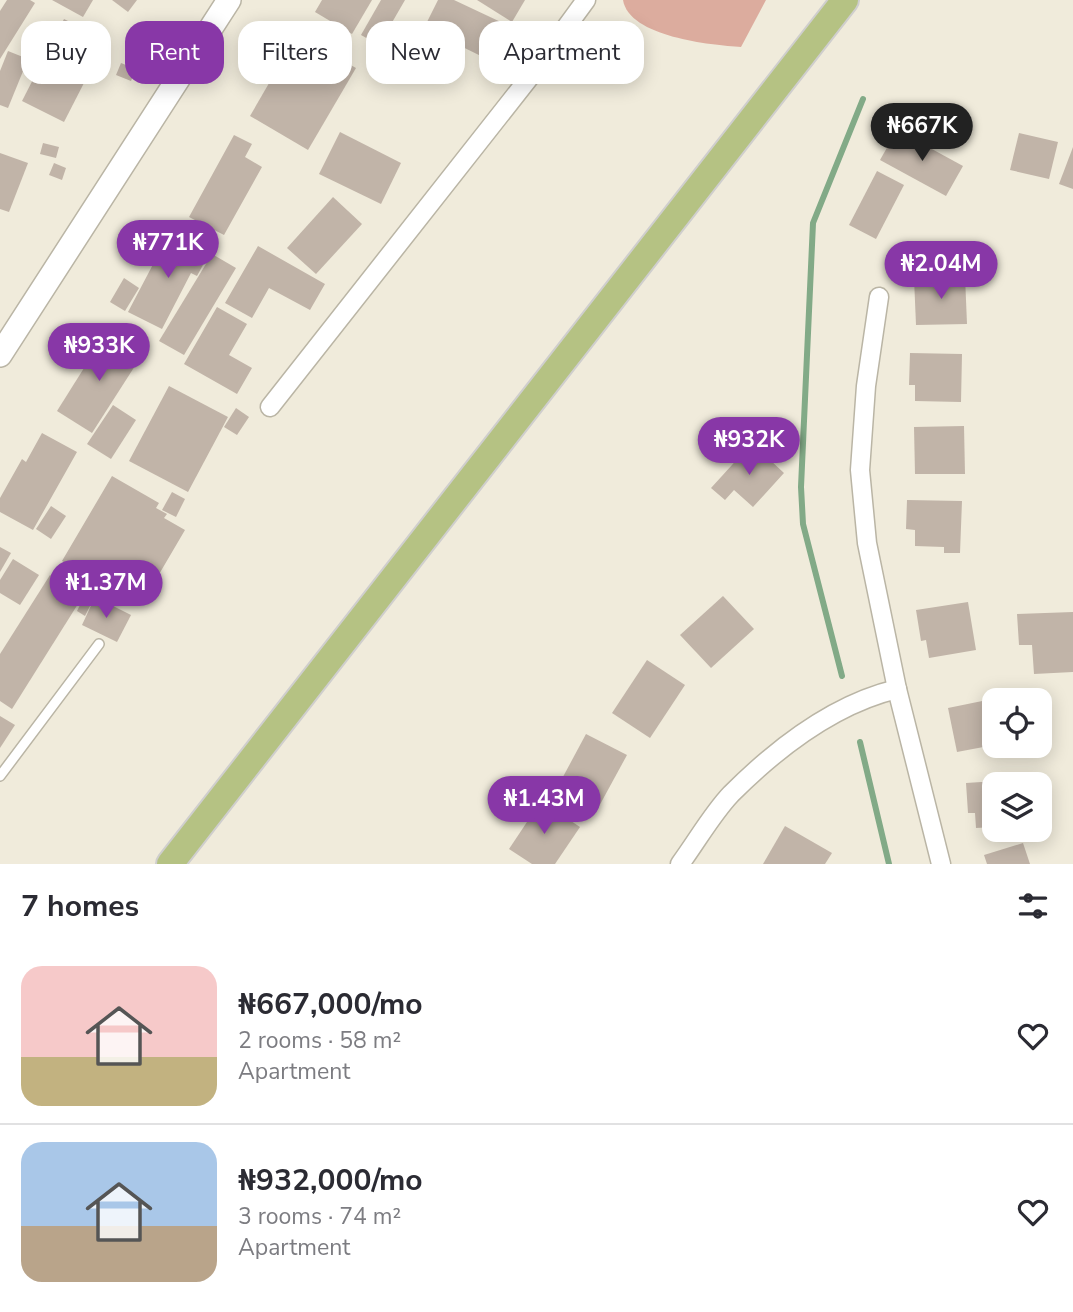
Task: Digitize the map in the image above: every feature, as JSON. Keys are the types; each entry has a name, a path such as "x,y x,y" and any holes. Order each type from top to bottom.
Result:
{"main road":[{"path":"170,864 845,0"}],"street":[{"path":"0,355 229,0"},
{"path":"270,407 586,0"},
{"path":"880,297 866,386 860,470 867,543 897,689 941,864"},
{"path":"680,864 729,796 775,754 835,712 873,695 897,689"}],"lane":[{"path":"0,776 99,644"}],"shaded area":[{"path":"623,0 766,0 741,47 673,37 644,25 644,21 638,21 629,13"}],"building":[{"path":"7,0 30,0 35,3 24,21 21,21 21,25 0,59 0,11"},
{"path":"52,0 93,0 83,17"},
{"path":"112,0 137,0 128,12"},
{"path":"322,0 372,0 352,34 352,21 330,21 315,12"},
{"path":"381,0 405,0 393,21 369,21"},
{"path":"438,0 454,0 499,21 479,21 479,55 465,48 465,21 428,21"},
{"path":"477,0 525,0 510,21"},
{"path":"8,51 21,56 21,76 8,108 0,105 0,71"},
{"path":"121,63 125,65 125,79 116,75"},
{"path":"31,84 83,84 64,122 22,101"},
{"path":"269,84 347,84 308,150 250,116"},
{"path":"897,130 963,166 946,196 880,160"},
{"path":"340,132 401,163 381,204 319,174"},
{"path":"1019,133 1058,142 1049,179 1010,170"},
{"path":"234,135 252,144 245,157 262,167 224,235 189,217"},
{"path":"43,143 59,147 56,158 40,154"},
{"path":"1073,147 1073,189 1059,184"},
{"path":"0,153 28,163 9,212 0,209"},
{"path":"54,163 66,168 62,180 49,175"},
{"path":"877,171 904,185 876,239 849,225"},
{"path":"333,197 362,224 316,274 287,248"},
{"path":"170,232 210,252 197,276 191,273 162,329 128,312"},
{"path":"258,246 325,284 310,310 269,288 252,318 225,303"},
{"path":"212,254 236,268 184,355 159,341"},
{"path":"965,276 967,324 916,325 914,278"},
{"path":"124,278 139,288 125,311 110,302"},
{"path":"217,307 247,324 229,355 252,368 237,394 184,364"},
{"path":"106,333 142,355 92,433 57,411"},
{"path":"910,353 962,354 961,402 915,401 915,385 909,385"},
{"path":"169,386 228,417 188,492 129,461"},
{"path":"113,405 136,420 111,459 87,444"},
{"path":"236,408 249,417 237,435 224,427"},
{"path":"964,426 965,474 915,474 914,427"},
{"path":"42,433 77,452 33,530 0,512 0,498 22,459 26,462"},
{"path":"752,443 784,473 753,507 734,490 725,500 711,488"},
{"path":"112,476 159,503 156,508 167,514 164,518 185,530 158,576 145,569 128,598 62,561"},
{"path":"172,492 185,499 176,517 162,510"},
{"path":"907,500 962,501 960,553 944,553 944,547 915,546 915,530 906,529"},
{"path":"51,506 66,516 51,539 36,529"},
{"path":"0,547 11,553 0,572"},
{"path":"13,559 39,575 20,605 0,593 0,580"},
{"path":"144,574 157,581 146,599 134,593"},
{"path":"50,575 83,596 12,709 0,701 0,654"},
{"path":"86,593 94,598 85,616 77,611"},
{"path":"723,596 754,629 711,668 680,635"},
{"path":"95,597 131,615 117,642 82,625"},
{"path":"968,602 976,650 929,658 926,640 921,641 916,610"},
{"path":"1073,612 1073,672 1034,674 1032,645 1019,645 1017,614"},
{"path":"647,660 685,685 650,738 612,713"},
{"path":"982,701 982,747 957,752 948,708"},
{"path":"0,716 15,725 0,748"},
{"path":"586,734 627,755 597,810 557,788"},
{"path":"982,782 982,828 976,828 975,813 968,813 966,783"},
{"path":"541,801 580,827 555,864 532,864 509,849"},
{"path":"785,826 832,853 825,864 763,864"},
{"path":"1023,843 1030,864 987,864 984,855"}],"waterway":[{"path":"842,676 803,524 801,487 813,223 863,99"},
{"path":"860,742 889,864"}]}
